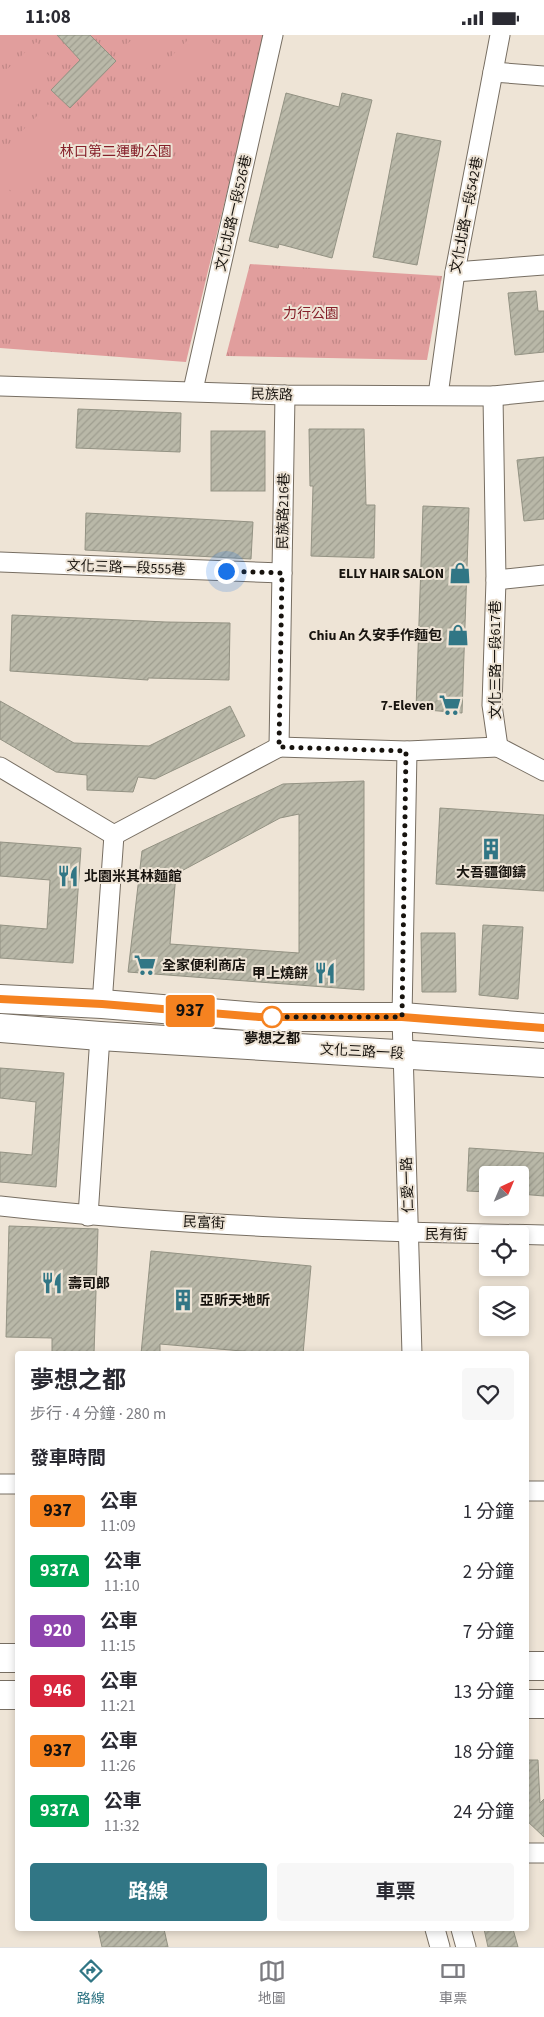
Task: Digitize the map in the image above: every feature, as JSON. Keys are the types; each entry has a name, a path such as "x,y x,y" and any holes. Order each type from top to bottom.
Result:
{"street":[{"name":"文化北路一段526巷","path":"193,390 273,35"},
{"name":"文化北路一段542巷","path":"438,395 455,272 500,35"},
{"path":"493,72 544,75"},
{"path":"455,272 544,265"},
{"name":"民族路","path":"0,386 193,390 285,395 494,396 544,391"},
{"name":"民族路216巷","path":"279,747 285,395"},
{"name":"文化三路一段617巷","path":"494,396 496,580 492,705 498,747"},
{"name":"文化三路一段555巷","path":"0,562 282,573"},
{"name":"文化三路一段617巷","path":"496,580 544,575"},
{"path":"114,835 279,747 406,751 498,747 544,771"},
{"name":"仁愛一路","path":"406,751 402,1017 412,1351"},
{"path":"0,767 114,835"},
{"path":"102,1004 114,835"},
{"path":"0,999 102,1004 259,1017 402,1017 544,1028"},
{"name":"文化三路一段","path":"0,1028 100,1037 544,1063"},
{"path":"88,1216 100,1037"},
{"name":"民富街","path":"0,1206 88,1216 409,1233"},
{"name":"民有街","path":"409,1233 544,1235"},
{"path":"0,1484 15,1484"},
{"path":"529,1491 544,1491"},
{"path":"0,1658 15,1658"},
{"path":"529,1666 544,1666"},
{"path":"0,1695 15,1695"},
{"path":"529,1704 544,1704"},
{"path":"529,1853 544,1853"},
{"path":"436,1931 440,1947"},
{"path":"462,1931 466,1947"}],"green space":[{"name":"林口第二運動公園","path":"0,35 265,35 186,362 0,348"},
{"path":"0,35 30,36 0,66"},
{"path":"137,35 183,35 147,69 125,46"},
{"path":"193,35 206,35 222,52 174,98 152,75"},
{"path":"36,42 58,65 11,111 0,100 0,76"},
{"path":"49,104 79,134 21,193 0,171 0,153"},
{"path":"0,181 17,198 0,215"},
{"name":"力行公園","path":"250,264 442,276 427,360 226,356"}],"building":[{"path":"57,35 90,35 116,61 70,108 51,90 80,60"},
{"path":"286,93 339,107 342,93 372,100 332,258 279,244 278,248 249,241"},
{"path":"397,133 441,141 417,265 373,257"},
{"path":"536,291 538,311 544,311 544,352 515,355 508,293"},
{"path":"78,409 181,413 180,452 76,448"},
{"path":"309,429 364,429 366,505 375,505 374,558 311,556 313,486 310,486"},
{"path":"211,431 265,431 265,491 211,491"},
{"path":"544,457 544,519 524,521 517,460"},
{"path":"423,506 469,508 462,713 416,709"},
{"path":"86,513 253,522 251,559 85,550"},
{"path":"12,615 230,623 229,680 148,678 148,680 10,671"},
{"path":"0,701 74,743 149,746 230,706 245,736 155,779 138,777 133,792 87,790 87,775 56,772 0,739"},
{"path":"364,781 364,990 128,972 142,851 283,784","holes":["299,814 299,953 170,944 176,874 280,818"]},
{"name":"大吾疆御鑄","path":"440,808 544,815 544,891 436,884"},
{"path":"0,842 81,848 73,963 0,958 0,925 47,929 50,880 0,876"},
{"path":"483,925 523,927 518,999 479,995"},
{"path":"421,933 455,933 456,992 422,992"},
{"path":"0,1068 64,1073 56,1187 0,1182 0,1152 32,1155 36,1102 0,1098"},
{"path":"469,1148 544,1153 544,1196 529,1195 529,1166 479,1166 479,1192 467,1191"},
{"name":"壽司郎","path":"9,1226 98,1229 94,1351 52,1351 52,1338 6,1337"},
{"path":"151,1251 311,1266 303,1351 242,1351 160,1344 160,1351 141,1351"},
{"path":"529,1760 538,1760 540,1803 544,1799 544,1837 529,1823"},
{"path":"98,1931 164,1931 168,1947 102,1947"},
{"path":"484,1931 514,1931 518,1947 488,1947"}],"bus line":[{"name":"937","path":"0,999 102,1004 259,1017 402,1017 544,1028"}],"place":[{"name":"ELLY HAIR SALON","path":"460,573"},
{"name":"Chiu An 久安手作麵包","path":"458,635"},
{"name":"7-Eleven","path":"450,705"},
{"name":"大吾疆御鑄","path":"491,849"},
{"name":"北園米其林麵館","path":"68,876"},
{"name":"全家便利商店","path":"145,965"},
{"name":"甲上燒餅","path":"325,973"},
{"name":"夢想之都","path":"272,1017"},
{"name":"壽司郎","path":"52,1283"},
{"name":"亞昕天地昕","path":"183,1300"}],"route":[{"path":"226,571 282,573 279,747 406,751 402,1017 272,1017"}]}
